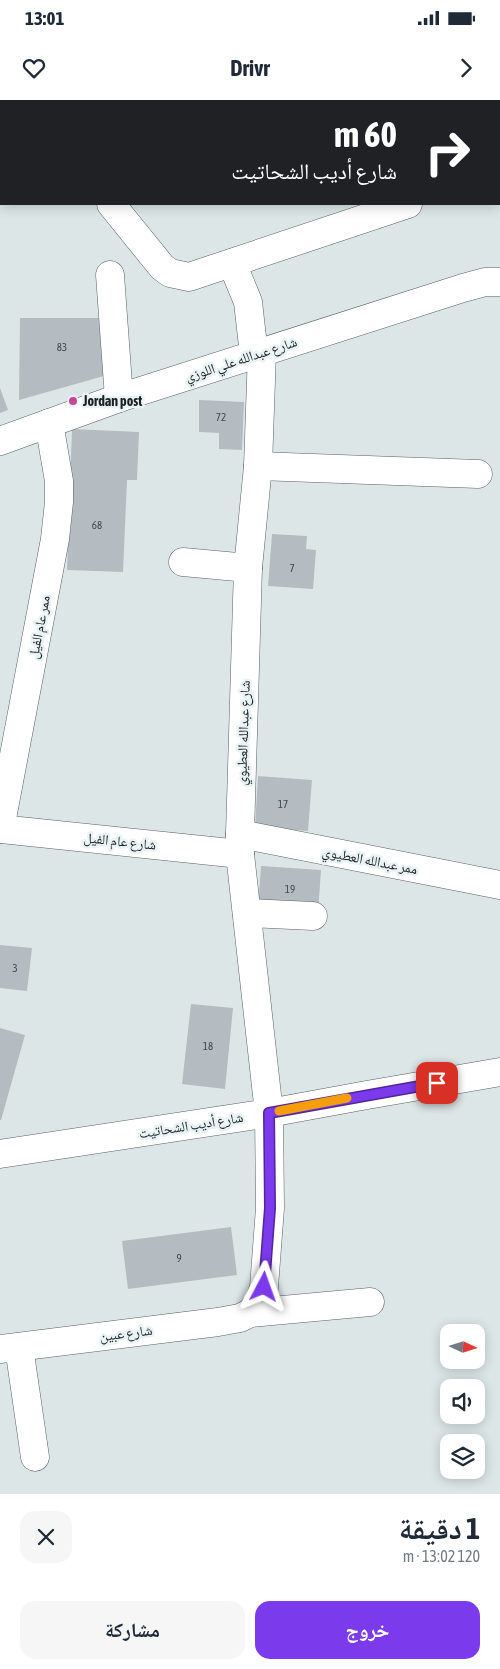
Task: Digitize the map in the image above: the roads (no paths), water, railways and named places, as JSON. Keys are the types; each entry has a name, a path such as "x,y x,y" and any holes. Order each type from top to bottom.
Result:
{"street":[{"path":"113,205 162,267 170,273 189,277 405,205"},
{"name":"شارع عبدالله العطيوي","path":"232,263 248,302 258,353 258,466 248,568 240,844 269,1113"},
{"path":"110,276 119,398"},
{"name":"شارع عبدالله علي اللوزي","path":"0,441 119,398 495,279"},
{"name":"ممر عام الفيل","path":"0,829 55,539 59,481 49,423"},
{"path":"258,466 478,474"},
{"path":"183,562 248,568"},
{"name":"شارع عام الفيل","path":"0,829 240,844"},
{"name":"ممر عبدالله العطيوي","path":"240,844 500,885"},
{"path":"246,913 313,916"},
{"name":"شارع أديب الشحاتيت","path":"0,1154 269,1113 367,1094 500,1072"},
{"path":"250,1313 259,1302 264,1287 270,1208 269,1113"},
{"name":"شارع عبين","path":"10,1348 218,1322 240,1318 250,1313 370,1302"},
{"path":"10,1348 35,1457"}],"place":[{"name":"Jordan post","path":"73,401"}]}
